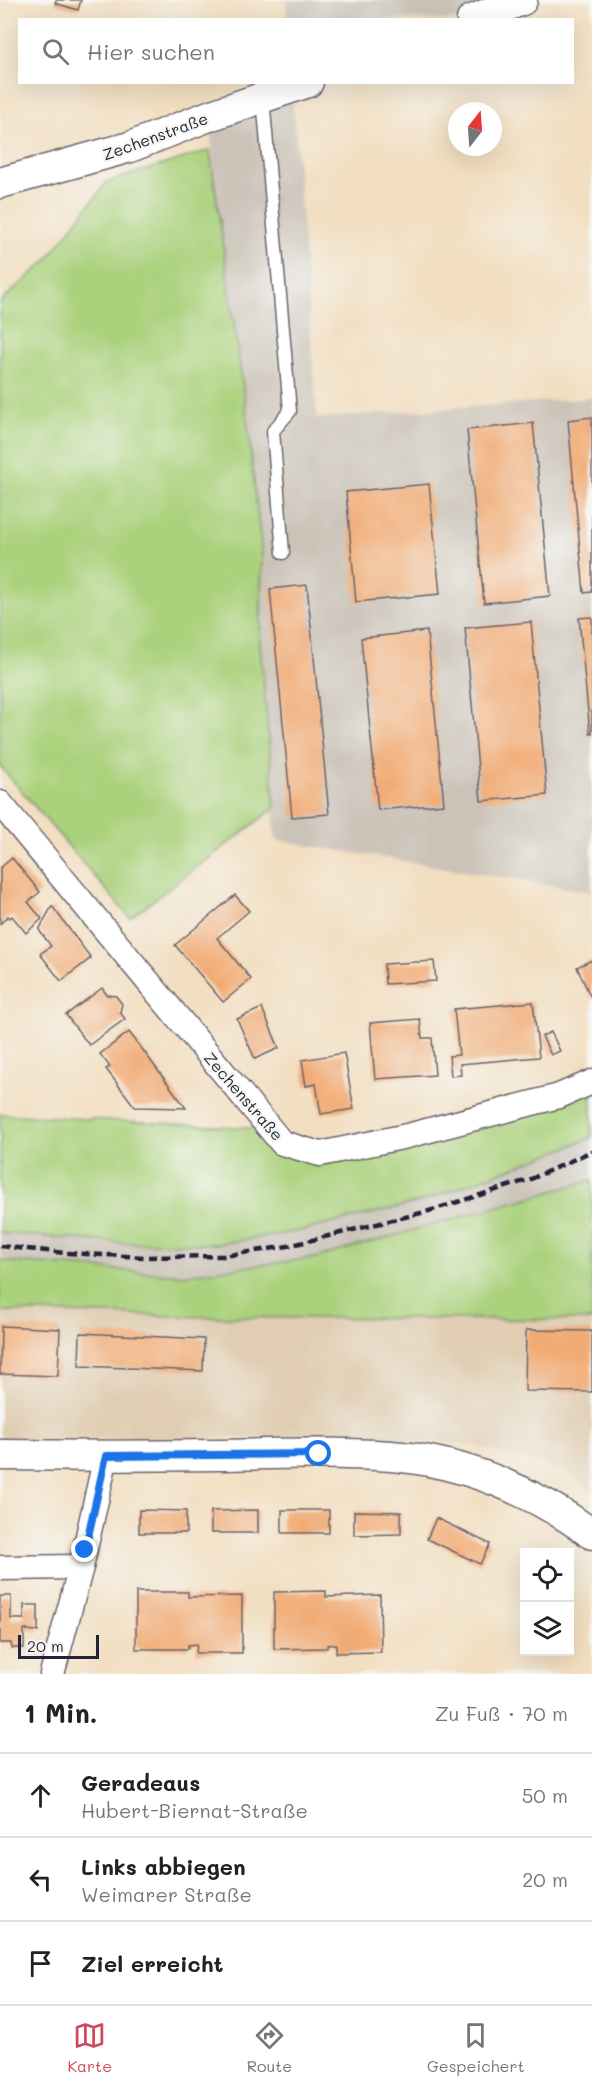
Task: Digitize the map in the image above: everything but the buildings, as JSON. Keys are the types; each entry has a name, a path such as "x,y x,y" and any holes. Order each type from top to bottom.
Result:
{"street":[{"path":"476,18 522,0"},
{"name":"Zechenstraße","path":"0,183 130,147 209,116 302,84"},
{"name":"Zechenstraße","path":"0,803 282,1143 320,1154 407,1136 559,1096 592,1082"},
{"path":"0,1455 319,1454 393,1456 452,1466 512,1487 565,1514 592,1534"},
{"path":"52,1674 81,1567 106,1456"},
{"path":"0,1568 81,1567"}],"lane":[{"path":"263,98 290,411 273,431 283,553"}],"shaded area":[{"path":"286,0 522,0 477,18 287,18"},
{"path":"292,89 317,418 592,398 592,892 276,840 209,116"},
{"path":"592,1137 592,1180 315,1258 182,1275 0,1261 0,1233 124,1243 218,1244 300,1231 420,1202"},
{"path":"0,1311 206,1317 592,1320 592,1492 565,1471 471,1445 376,1437 0,1440"}],"green space":[{"path":"210,150 246,410 262,554 260,644 275,808 130,918 0,766 0,302 46,261 107,182"},
{"path":"592,1082 592,1137 420,1202 300,1231 218,1244 124,1243 0,1233 0,1114 270,1129 320,1154"},
{"path":"592,1180 592,1320 206,1317 0,1311 0,1261 182,1275 315,1258"}],"railway":[{"path":"0,1246 65,1253 146,1257 224,1256 288,1246 429,1211 531,1179 592,1151"}],"route":[{"path":"85,1550 106,1456 319,1454"}]}
